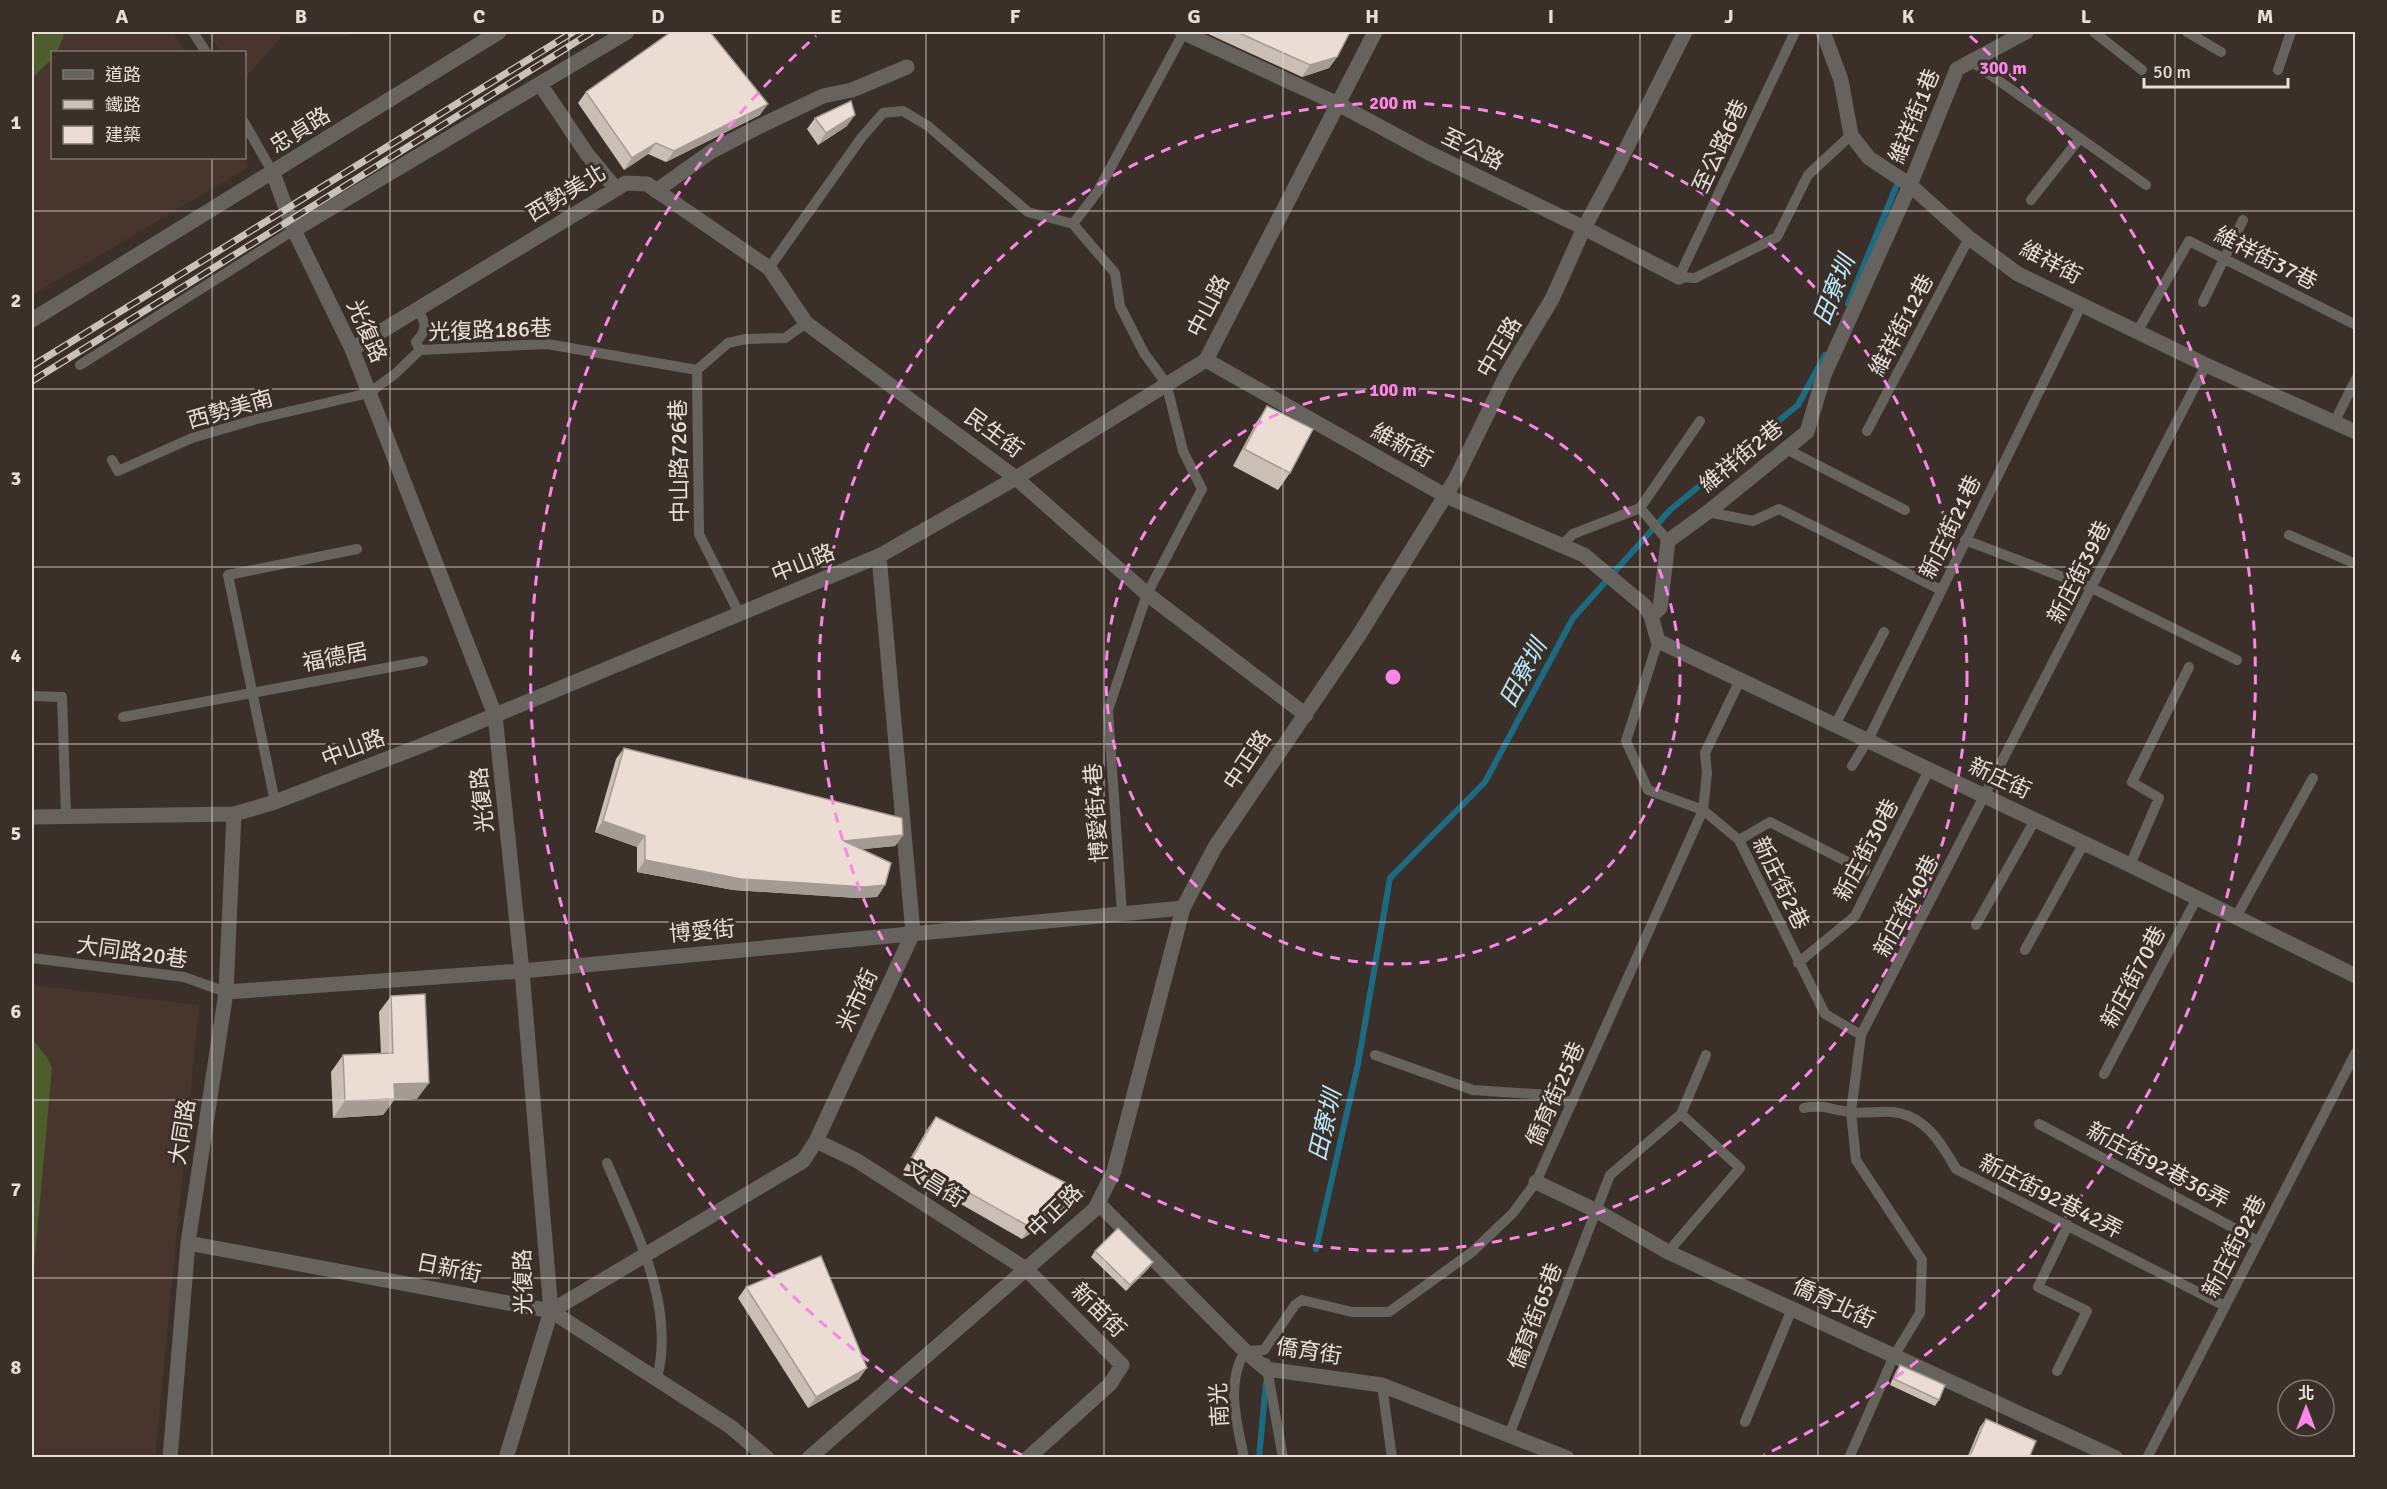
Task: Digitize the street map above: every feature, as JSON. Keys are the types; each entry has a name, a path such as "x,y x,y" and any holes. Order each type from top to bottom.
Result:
{"street":[{"name":"忠貞路","path":"32,320 499,32"},
{"path":"294,230 627,32"},
{"name":"至公路","path":"1183,32 1338,104 1427,152 1679,277"},
{"name":"中山路","path":"35,814 234,814 275,802 495,715 879,556 1016,478 1206,360 1375,32"},
{"name":"中正路","path":"809,1458 1080,1224 1098,1203 1114,1171 1183,908 1215,847 1306,715 1446,496 1507,374 1552,299 1584,228 1685,32"},
{"name":"維祥街","path":"1823,32 1840,80 1851,135 1869,158 1910,185 1969,238 2018,274 2206,365 2355,432"},
{"name":"維祥街1巷","path":"1910,185 1957,69 2026,32"},
{"path":"656,191 712,150 758,127 823,96 852,90 907,67"},
{"path":"540,84 587,154 616,189"},
{"name":"光復路","path":"273,173 294,230 352,349 495,715 522,971 551,1311 506,1458"},
{"name":"西勢美北","path":"352,349 626,183 647,184 656,191"},
{"name":"維祥街2巷","path":"1668,541 1708,512 1807,432 1824,375 1910,185"},
{"name":"民生街","path":"656,191 769,268 806,323 1016,478 1148,594 1306,715"},
{"name":"維新街","path":"1206,360 1446,496 1584,555 1648,611"},
{"path":"1658,641 1648,611 1660,608 1668,541"},
{"path":"879,556 913,933"},
{"name":"新庄街","path":"1658,641 2130,865 2355,976"},
{"name":"大同路","path":"170,1458 188,1243 226,992 234,814"},
{"name":"博愛街","path":"226,992 522,971 1183,908"},
{"name":"米市街","path":"551,1311 803,1161 816,1142 913,933"},
{"name":"文昌街","path":"816,1142 856,1160 1026,1269"},
{"name":"僑育北街","path":"1536,1182 1597,1211 1668,1252 2116,1458"},
{"name":"僑育街","path":"1098,1203 1245,1351 1266,1369 1382,1384 1567,1458"},
{"name":"日新街","path":"188,1243 551,1311 731,1426 767,1458"},
{"name":"新苗街","path":"1026,1269 1122,1365 1110,1384 1028,1458"}],"lane":[{"path":"194,32 205,51"},
{"path":"1073,224 1098,191 1183,32"},
{"name":"至公路6巷","path":"1679,277 1795,32"},
{"path":"2094,32 2142,70"},
{"path":"2187,32 2221,52"},
{"path":"2278,70 2291,32"},
{"path":"1971,61 2146,184"},
{"path":"769,268 862,137 883,113 903,111 928,126 1028,212 1073,224 1115,273 1120,306 1144,353 1166,383 1183,451 1202,489 1148,594"},
{"path":"246,126 273,173"},
{"path":"1679,277 1695,278 1777,237 1808,175 1851,135"},
{"path":"2031,200 2080,138"},
{"path":"2203,302 2243,220"},
{"path":"80,365 294,230"},
{"name":"維祥街12巷","path":"1867,431 1969,238"},
{"name":"維祥街37巷","path":"2137,332 2188,241 2355,325"},
{"name":"新庄街21巷","path":"1852,766 1868,740 2082,304"},
{"path":"418,309 426,324 425,332 416,342 420,350"},
{"path":"697,370 728,343 746,339 785,338 806,323"},
{"name":"光復路186巷","path":"369,393 395,374 420,350 547,344 697,370"},
{"name":"新庄街39巷","path":"1986,796 2206,365"},
{"name":"中山路726巷","path":"697,370 699,534 739,613"},
{"path":"2334,423 2355,379"},
{"name":"西勢美南","path":"112,460 118,471 192,438 256,419 369,393"},
{"path":"1562,545 1574,534 1640,508 1700,421"},
{"path":"1786,449 1905,510"},
{"path":"1640,508 1668,541"},
{"path":"1708,512 1753,521 1779,509 1941,590"},
{"path":"2289,535 2355,564"},
{"path":"1965,540 2092,588 2237,660"},
{"path":"275,802 228,575 357,549"},
{"name":"博愛街4巷","path":"1122,914 1108,710 1148,594"},
{"path":"1835,725 1884,632"},
{"name":"新庄街2巷","path":"1658,641 1626,741 1648,790 1703,810 1739,840 1825,1014 1861,1035"},
{"name":"福德居","path":"123,717 423,661"},
{"path":"2130,865 2159,798 2132,782 2188,668"},
{"name":"僑育街25巷","path":"1264,1350 1295,1305 1302,1300 1352,1312 1389,1312 1473,1252 1513,1213 1536,1182 1703,810 1707,773 1705,753 1740,680"},
{"path":"32,696 62,697 66,815"},
{"name":"新庄街30巷","path":"1798,963 1854,916 1929,770"},
{"path":"2236,917 2313,778"},
{"name":"新庄街40巷","path":"1861,1035 1986,796"},
{"path":"1976,925 2035,820"},
{"path":"1739,840 1770,822 1865,871"},
{"path":"2025,950 2084,843"},
{"name":"新庄街70巷","path":"2104,1074 2197,898"},
{"name":"大同路20巷","path":"32,958 184,977 226,992"},
{"path":"1849,1458 1894,1356 1920,1313 1922,1260 1856,1160 1851,1112 1861,1035"},
{"name":"新庄街92巷","path":"2147,1458 2355,1052"},
{"path":"1375,1055 1473,1090 1550,1095 1572,1103"},
{"path":"1668,1252 1740,1168 1680,1114 1706,1055"},
{"name":"新庄街92巷42弄","path":"1804,1108 1819,1105 1851,1112 1894,1112 1922,1123 1943,1146 1956,1169 2225,1306"},
{"name":"僑育街65巷","path":"1509,1435 1610,1175 1680,1114"},
{"name":"新庄街92巷36弄","path":"2039,1124 2258,1241"},
{"path":"608,1163 646,1256 661,1317 663,1355 657,1378"},
{"path":"2057,1371 2087,1311 2038,1287 2068,1225"},
{"path":"1744,1422 1792,1309"},
{"path":"1245,1351 1264,1350 1283,1458"},
{"name":"南光","path":"1244,1458 1233,1390 1239,1362 1245,1351"},
{"path":"1382,1384 1392,1458"}],"shaded area":[{"path":"32,32 173,32 184,51 51,51 51,159 244,159 249,167 32,295"},
{"path":"205,32 357,32 347,36 282,36 246,77 246,51 221,51"},
{"path":"32,985 199,1005 155,1457 32,1458"}],"green space":[{"path":"37,32 65,32 57,51 51,51 51,60 32,78 32,42"},
{"path":"32,1039 47,1057 52,1068 32,1290"}],"building":[{"path":"671,32 710,32 768,104 674,151 656,143 632,158 586,92"},
{"path":"1237,32 1350,32 1337,57 1310,65"},
{"path":"851,101 855,115 826,133 815,118"},
{"path":"1267,406 1313,429 1290,473 1244,449"},
{"path":"624,748 902,818 903,835 844,841 891,863 885,885 865,887 741,879 645,860 645,836 603,821"},
{"path":"425,994 429,1083 394,1084 395,1099 345,1101 343,1055 393,1053 391,996"},
{"path":"936,1117 1084,1192 1030,1227 911,1160"},
{"path":"1118,1228 1153,1262 1130,1285 1095,1251"},
{"path":"821,1256 867,1368 816,1397 746,1287"},
{"path":"1900,1365 1945,1385 1939,1400 1894,1379"},
{"path":"1986,1419 2036,1441 2029,1458 1969,1458"}],"waterway":[{"name":"田寮圳","path":"1848,304 1898,182"},
{"name":"田寮圳","path":"1316,1249 1358,1064 1390,878 1485,782 1573,618 1670,510 1798,405 1825,355"},
{"name":"田寮圳","path":"1259,1458 1266,1383"}],"railway":[{"path":"32,366 573,32"},
{"path":"32,381 592,32"}]}
